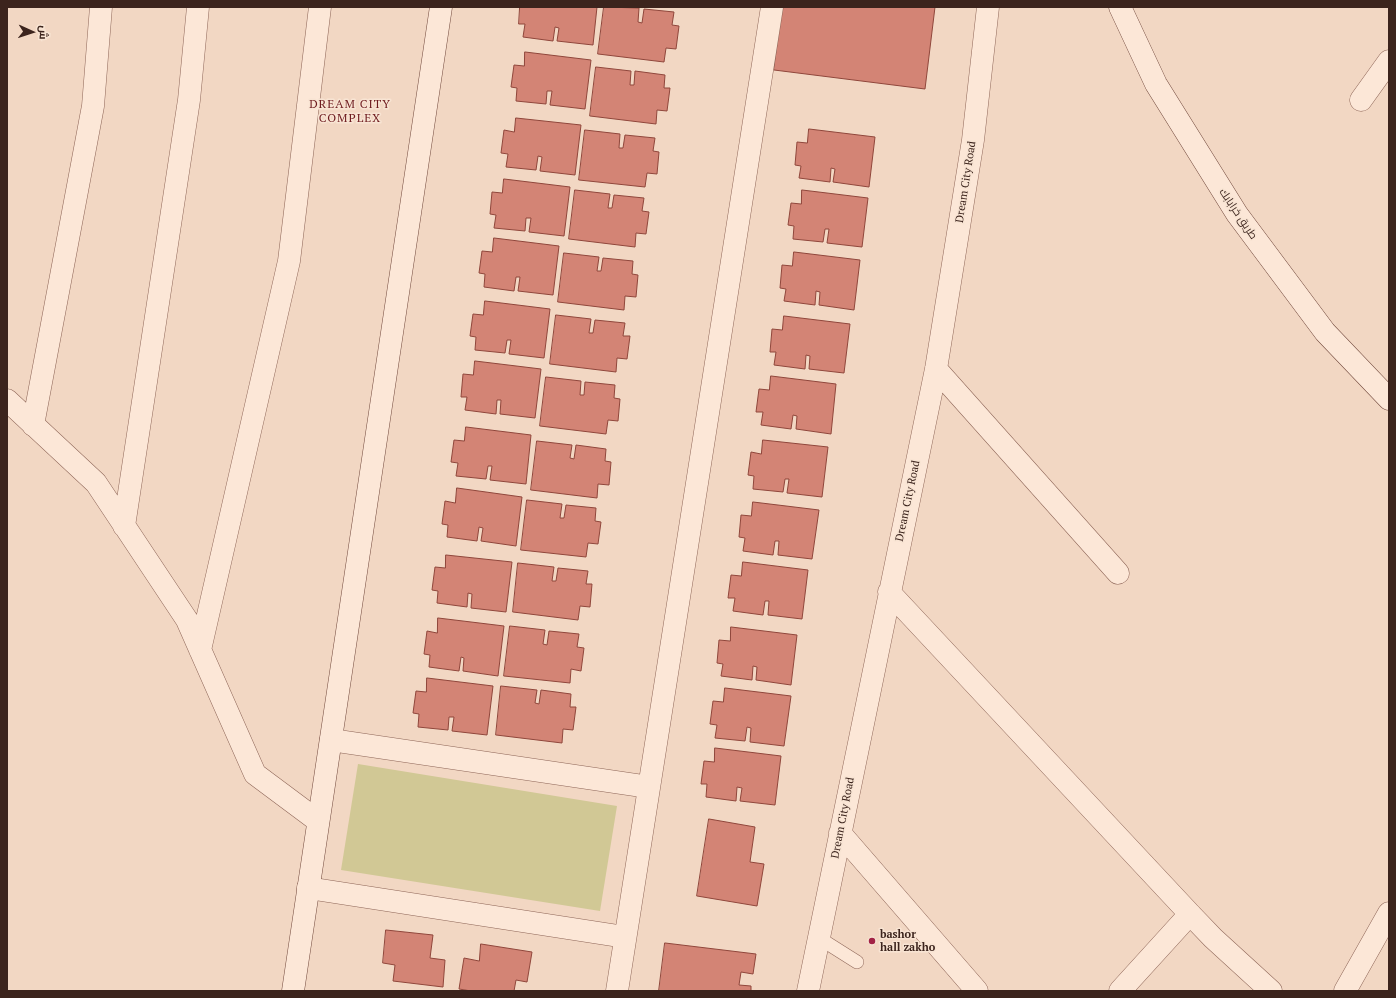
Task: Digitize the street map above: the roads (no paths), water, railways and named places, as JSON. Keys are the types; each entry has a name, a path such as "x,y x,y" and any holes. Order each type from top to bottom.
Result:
{"street":[{"path":"33,425 93,106 101,7"},
{"path":"124,526 188,100 198,7"},
{"path":"200,650 289,262 320,7"},
{"path":"293,991 441,7"},
{"path":"617,991 772,7"},
{"name":"Dream City Road","path":"808,991 936,369 973,140 988,7"},
{"name":"طريق خرابابك","path":"1120,7 1156,84 1236,214 1325,332 1389,399"},
{"path":"1136,7 1156,84"},
{"path":"1361,100 1389,61"},
{"path":"936,369 1118,573"},
{"path":"7,400 96,483 187,620 255,774 318,821"},
{"path":"889,592 1190,914 1213,938 1271,991"},
{"path":"331,740 649,787"},
{"path":"840,833 977,991"},
{"path":"308,888 625,937"},
{"path":"1345,991 1389,913"},
{"path":"1120,991 1190,914"}],"lane":[{"path":"819,938 857,962"}],"place":[{"name":"bashor hall zakho","path":"872,941"}],"district":[{"name":"DREAM CITY COMPLEX","path":"350,112"}]}
